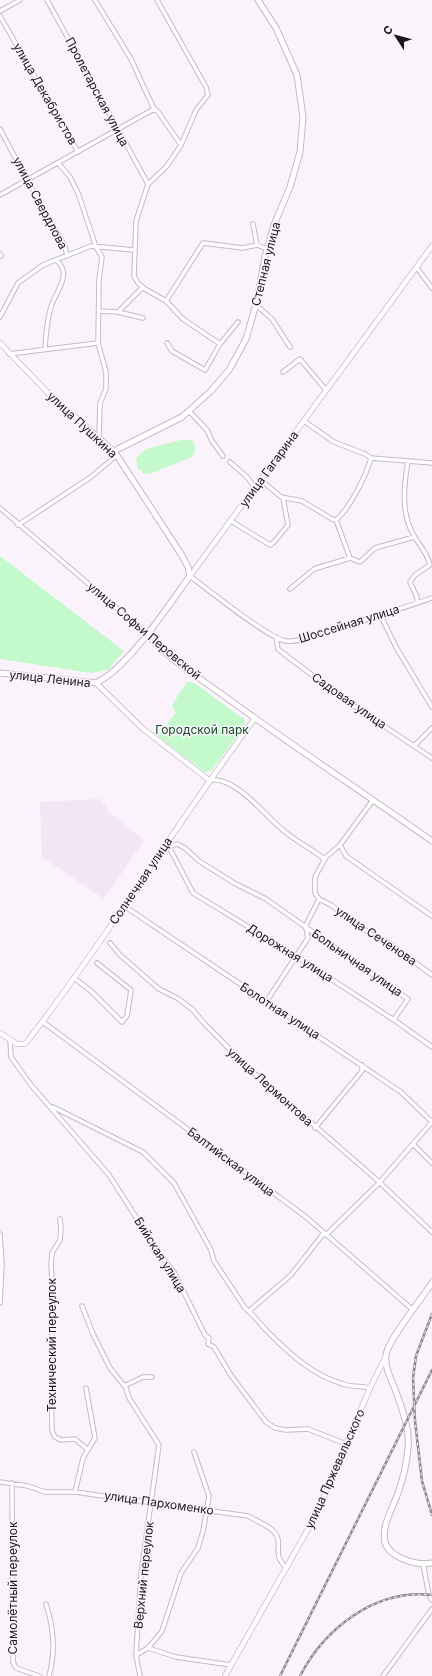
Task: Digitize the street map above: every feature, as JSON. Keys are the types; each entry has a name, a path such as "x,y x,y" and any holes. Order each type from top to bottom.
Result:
{"main road":[{"name":"Степная улица","path":"115,453 166,426 189,411 211,391 229,370 246,339 256,305 267,249 274,225 290,187 300,152 303,117 295,69 276,28 258,0"},
{"name":"улица Пушкина","path":"115,453 181,554 188,567 190,576"},
{"name":"улица Гагарина","path":"96,683 107,678 146,634 190,576"},
{"name":"улица Софьи Перовской","path":"146,634 186,668 255,718 432,841"},
{"name":"улица Ленина","path":"0,673 96,683"},
{"name":"улица Пржевальского","path":"386,1356 392,1341 432,1283"},
{"path":"386,1356 388,1374 407,1429 408,1447 403,1477 386,1524 384,1538 388,1548 395,1554 423,1564 432,1564"}],"street":[{"path":"0,11 20,0"},
{"name":"Пролетарская улица","path":"48,0 117,130 148,184"},
{"path":"95,0 131,59 154,109 158,112 181,145"},
{"path":"156,0 206,87 208,95 196,110 181,145 167,166 148,184 136,221 134,276 138,283 166,302 183,319 220,344"},
{"name":"улица Декабристов","path":"0,16 78,152"},
{"path":"0,195 154,109"},
{"name":"улица Свердлова","path":"0,129 26,180 65,246 68,256"},
{"path":"58,163 70,177 78,193 96,247 102,257 99,280 98,343 106,372 106,389 100,402 99,438"},
{"path":"253,224 257,245"},
{"path":"166,302 203,243 242,248 257,245 267,249"},
{"path":"0,316 18,283 43,265 57,261 91,246 134,250"},
{"name":"улица Гагарина","path":"190,576 432,246"},
{"path":"46,348 46,334 52,304 62,287 64,277 60,264 57,261"},
{"path":"417,268 432,288"},
{"path":"118,312 144,288"},
{"path":"256,305 272,319 290,347"},
{"path":"99,311 118,312 143,318"},
{"path":"167,343 172,350 205,370 220,344 238,322"},
{"name":"улица Пушкина","path":"0,343 50,395 115,453"},
{"path":"9,354 46,348 98,343"},
{"path":"283,372 300,359 326,390"},
{"path":"189,411 207,430 212,441 223,456"},
{"path":"304,422 334,442 365,454 371,458 432,463"},
{"path":"18,525 91,477 115,453"},
{"path":"336,520 343,514 362,480 371,458"},
{"path":"408,461 404,497 407,518 414,537 420,547 428,555 430,565 415,575 410,582 417,597 417,603"},
{"path":"230,462 247,477 255,488"},
{"path":"261,480 283,498 302,501 336,520"},
{"path":"231,521 270,545 288,525 283,498"},
{"name":"улица Софьи Перовской","path":"0,508 146,634"},
{"path":"336,520 350,558"},
{"path":"290,589 314,569 350,558 360,562 375,548 414,537"},
{"name":"Шоссейная улица","path":"190,576 276,637 286,641 304,639 381,616 432,598"},
{"path":"381,616 396,647 432,707"},
{"name":"Садовая улица","path":"276,637 278,649 292,660 357,708 432,758"},
{"name":"улица Ленина","path":"96,683 142,728 209,780"},
{"name":"Солнечная улица","path":"10,1040 17,1044 25,1044 43,1022 168,845 209,780 255,718"},
{"path":"414,746 432,728"},
{"path":"209,780 218,779 229,784 272,819 284,831 323,858 326,858"},
{"path":"305,927 319,899 315,893 315,877 326,858 340,846 373,800"},
{"path":"168,845 177,844 185,848 199,861 234,883 266,899 305,927 308,933 308,938 266,1002"},
{"name":"Дорожная улица","path":"168,845 193,893 296,956 394,1019 432,1048"},
{"path":"340,846 346,856 432,916"},
{"name":"улица Сеченова","path":"319,899 331,905 372,935 386,942 432,975"},
{"name":"Болотная улица","path":"124,906 401,1092 432,1122"},
{"name":"Больничная улица","path":"305,927 408,999 394,1019"},
{"name":"улица Лермонтова","path":"110,943 120,955 159,989 177,998 192,1009 246,1066 379,1183 432,1232"},
{"path":"74,978 91,991 118,1020 122,1022 127,1016 131,990 97,963"},
{"name":"Балтийская улица","path":"43,1022 306,1217 413,1310"},
{"path":"0,1033 10,1040"},
{"name":"Бийская улица","path":"10,1040 11,1057 47,1103 109,1175 161,1256 174,1272 206,1335 209,1338 208,1344 214,1347 230,1374 266,1422 275,1428 286,1430 308,1429 346,1444"},
{"path":"315,1128 362,1071 362,1065"},
{"name":"Бийская улица","path":"47,1103 59,1111 143,1152 174,1183 212,1250 214,1261 245,1308 262,1326 303,1364 324,1377 344,1385 370,1388"},
{"path":"249,1311 291,1275 325,1234 379,1183 432,1122"},
{"path":"413,1144 432,1163"},
{"name":"Технический переулок","path":"60,1219 62,1229 60,1240 52,1253 51,1264 54,1299 51,1365 52,1431 55,1437 62,1440 75,1439 87,1449"},
{"path":"0,1234 2,1266 0,1303"},
{"name":"Верхний переулок","path":"82,1306 93,1334 110,1368 124,1386 129,1398 159,1445 141,1574 136,1655 140,1676"},
{"name":"улица Пржевальского","path":"225,1676 316,1515 370,1388 386,1356"},
{"path":"124,1386 142,1377 152,1377"},
{"path":"75,1492 87,1449 95,1438 86,1388"},
{"path":"136,1655 148,1648 162,1631 181,1573 198,1548 203,1531 209,1496 194,1452"},
{"name":"улица Пархоменко","path":"0,1482 12,1483 45,1492 75,1492 248,1516 269,1528 277,1536 279,1560 286,1568"},
{"name":"Самолётный переулок","path":"12,1483 13,1662 16,1668 39,1676"},
{"path":"423,1564 429,1595 432,1600"},
{"path":"46,1604 54,1639 53,1660 49,1676"},
{"path":"383,1676 432,1609"},
{"path":"148,1648 176,1657 232,1665"}],"shaded area":[{"path":"100,799 111,814 144,840 104,899 42,857 40,802"}],"green space":[{"path":"181,440 192,440 195,449 192,457 150,474 144,473 138,469 136,458 146,449"},
{"path":"0,556 124,651 108,670 91,673 0,659"},
{"name":"Городской парк","path":"187,682 193,682 244,719 245,725 211,771 205,772 158,736 176,713 172,705"}],"railway":[{"path":"432,1314 416,1356 413,1378 415,1421 422,1481 432,1515"},
{"path":"280,1676 432,1370"},
{"path":"300,1676 323,1642 354,1615 372,1605 391,1598 411,1595 432,1595"}]}
